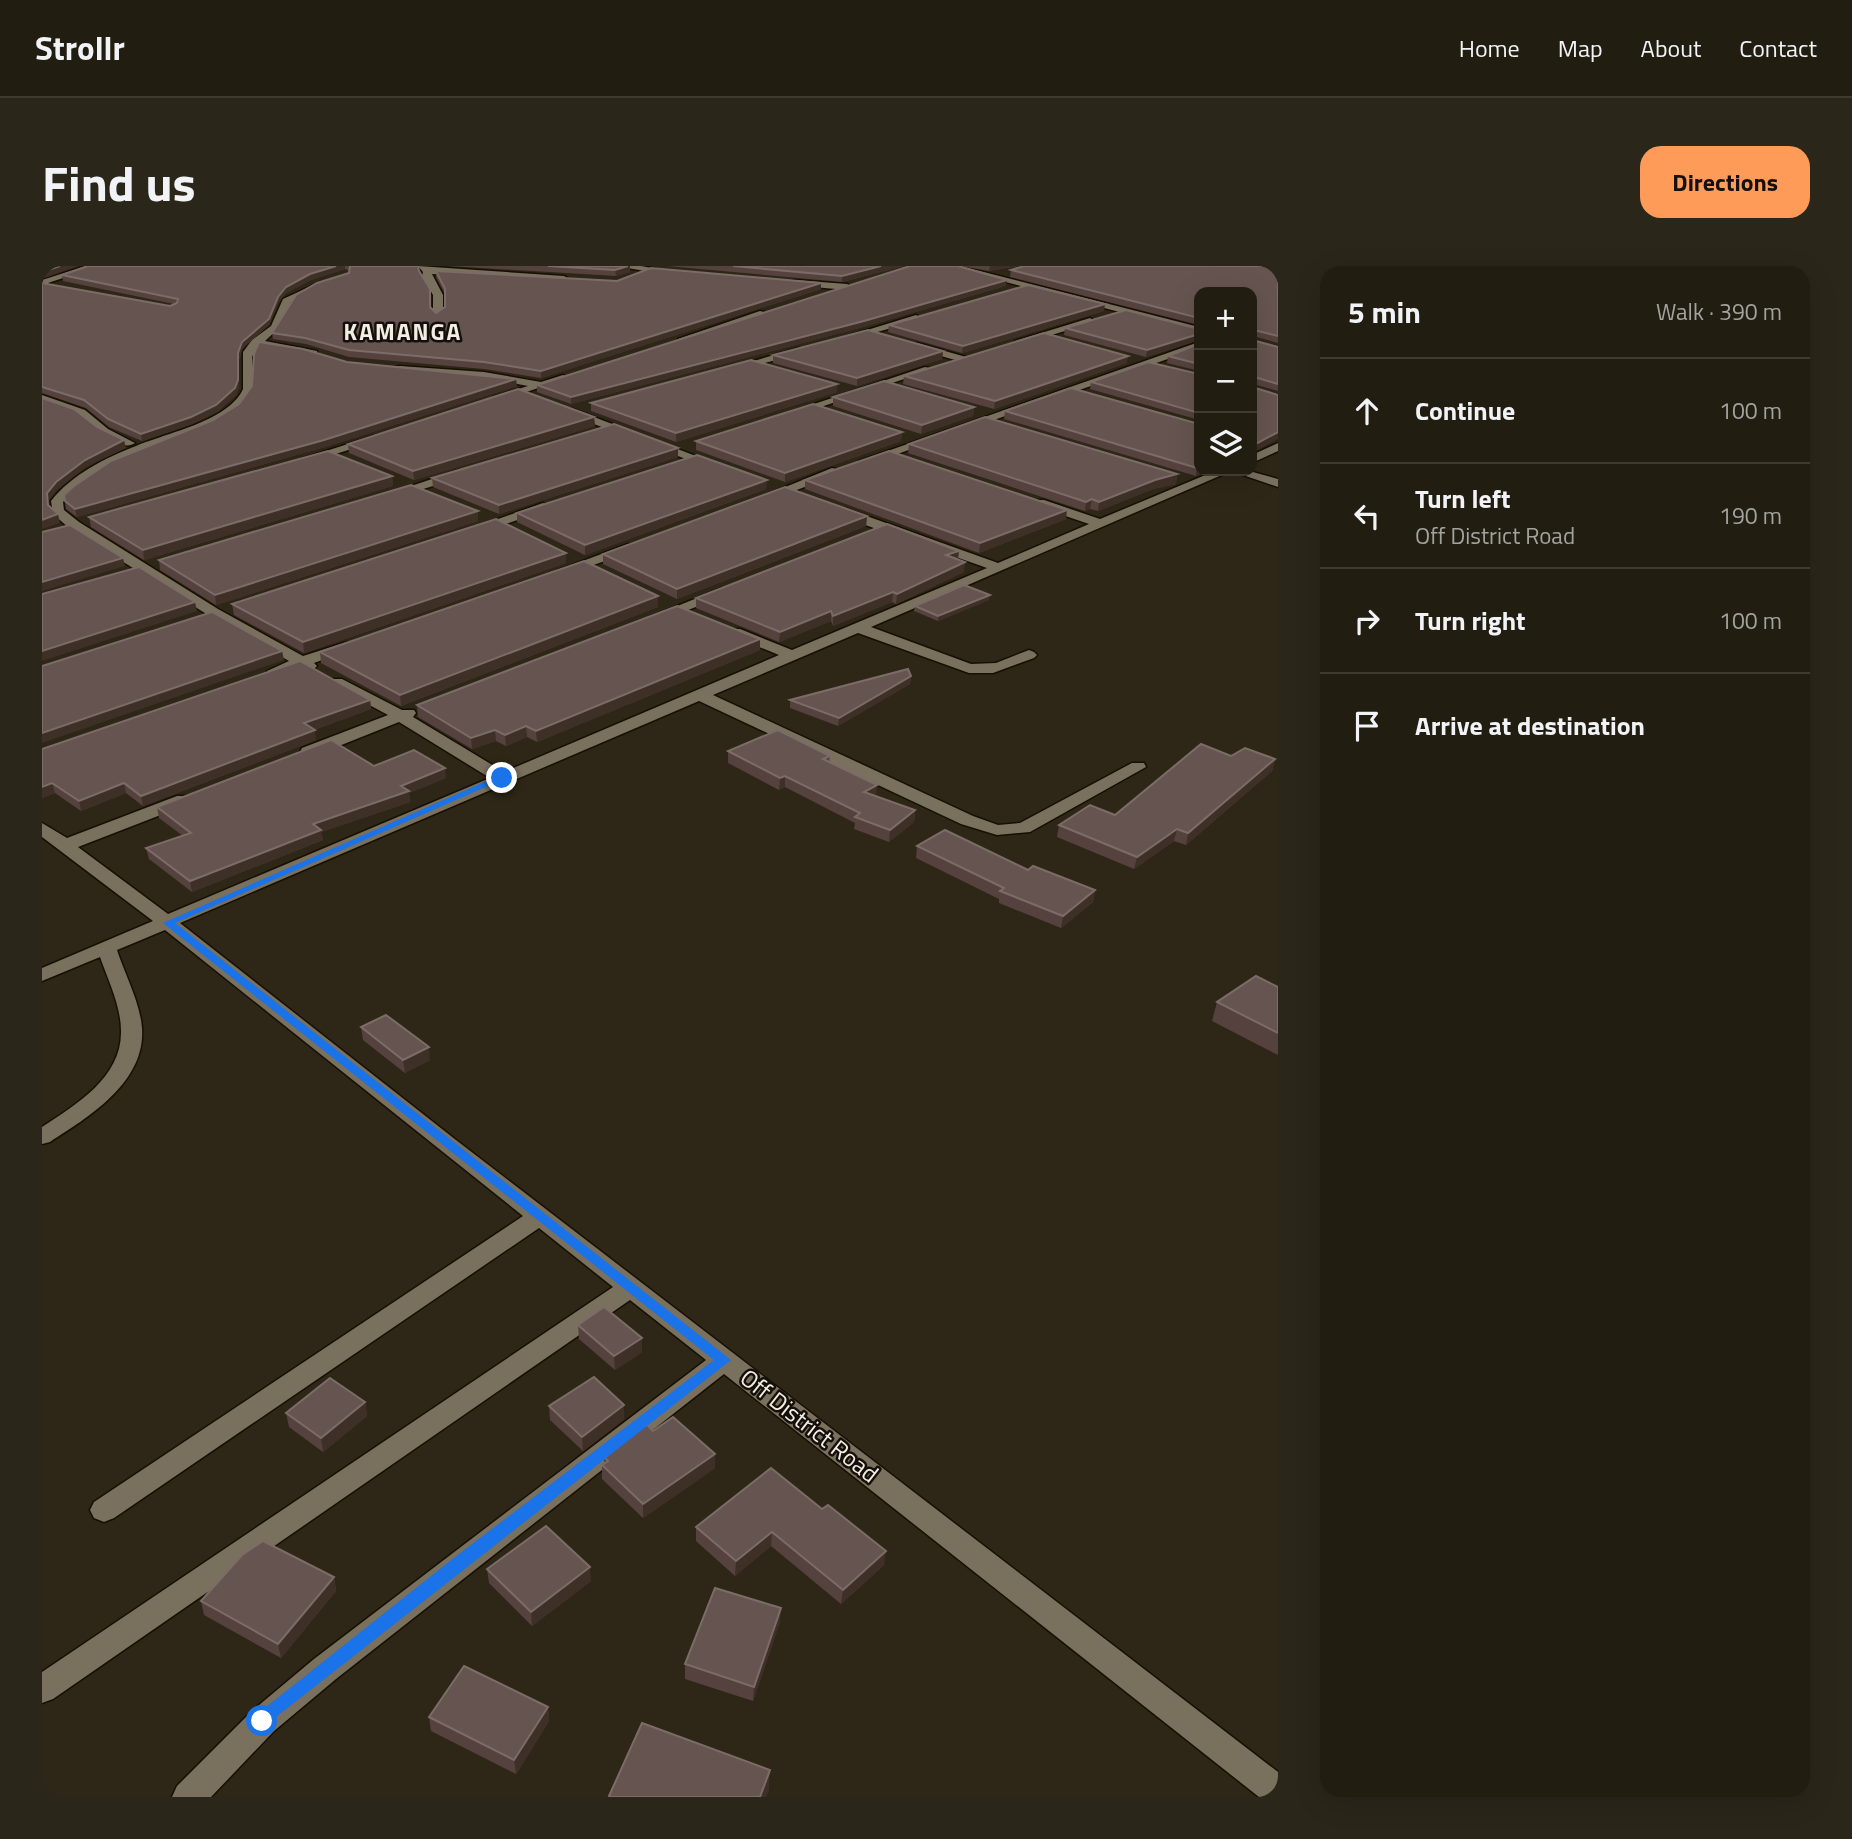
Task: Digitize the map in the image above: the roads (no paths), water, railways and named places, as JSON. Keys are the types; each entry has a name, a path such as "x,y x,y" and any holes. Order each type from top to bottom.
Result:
{"street":[{"path":"43,283 94,266"},
{"path":"620,266 687,274"},
{"path":"949,266 1194,329"},
{"path":"438,314 438,295 426,276 425,269 570,279"},
{"path":"625,279 649,270"},
{"path":"990,277 1016,270"},
{"path":"331,280 286,301 274,329 256,342 247,356 249,381 246,395 232,409 210,422 141,448 66,491 57,501 58,511 74,525 213,612 401,716 502,778"},
{"path":"787,282 847,287"},
{"path":"43,283 62,287"},
{"path":"810,299 859,284"},
{"path":"1000,294 1026,286"},
{"path":"672,342 773,310"},
{"path":"1002,347 1124,311"},
{"path":"830,342 934,313"},
{"path":"868,332 892,339"},
{"path":"1042,335 1068,342"},
{"path":"256,342 304,350 329,359"},
{"path":"904,342 962,359"},
{"path":"746,504 1194,347"},
{"path":"714,373 804,349"},
{"path":"775,418 976,355"},
{"path":"1120,356 1173,370"},
{"path":"753,363 779,370"},
{"path":"392,369 484,374 543,385"},
{"path":"481,405 569,376"},
{"path":"883,384 907,391"},
{"path":"831,385 857,392"},
{"path":"1072,390 1097,397"},
{"path":"519,393 545,402"},
{"path":"42,398 81,412 104,431 141,448"},
{"path":"596,404 564,409 685,451 733,472"},
{"path":"813,406 836,414"},
{"path":"969,409 1010,427"},
{"path":"587,435 614,428"},
{"path":"896,434 920,441"},
{"path":"292,464 380,437"},
{"path":"1257,441 1278,447"},
{"path":"1257,457 1278,447"},
{"path":"669,466 685,451"},
{"path":"330,453 355,463"},
{"path":"889,453 915,461"},
{"path":"378,498 470,471"},
{"path":"1169,475 1196,484"},
{"path":"42,975 1214,476"},
{"path":"1254,476 1278,483"},
{"path":"392,477 441,496"},
{"path":"758,481 808,500"},
{"path":"1021,497 1101,524"},
{"path":"460,534 551,505"},
{"path":"833,509 998,567"},
{"path":"476,512 524,533"},
{"path":"858,538 884,527"},
{"path":"546,577 647,541"},
{"path":"561,551 609,575"},
{"path":"642,623 731,588"},
{"path":"656,597 791,655"},
{"path":"857,627 976,669 995,670 1029,656"},
{"path":"262,676 365,640"},
{"path":"698,694 967,820 997,830 1024,828 1138,767"},
{"path":"297,756 426,706"},
{"path":"64,846 194,796"},
{"name":"Off District Road","path":"42,828 168,923 448,1145 1278,1792"},
{"path":"42,1137 86,1109 127,1064 132,1030 107,948"},
{"path":"104,1510 541,1215"},
{"path":"42,1689 631,1287"},
{"path":"189,1797 262,1721 283,1703 460,1562 724,1360"}],"district":[{"name":"KAMANGA","path":"403,332"}]}
